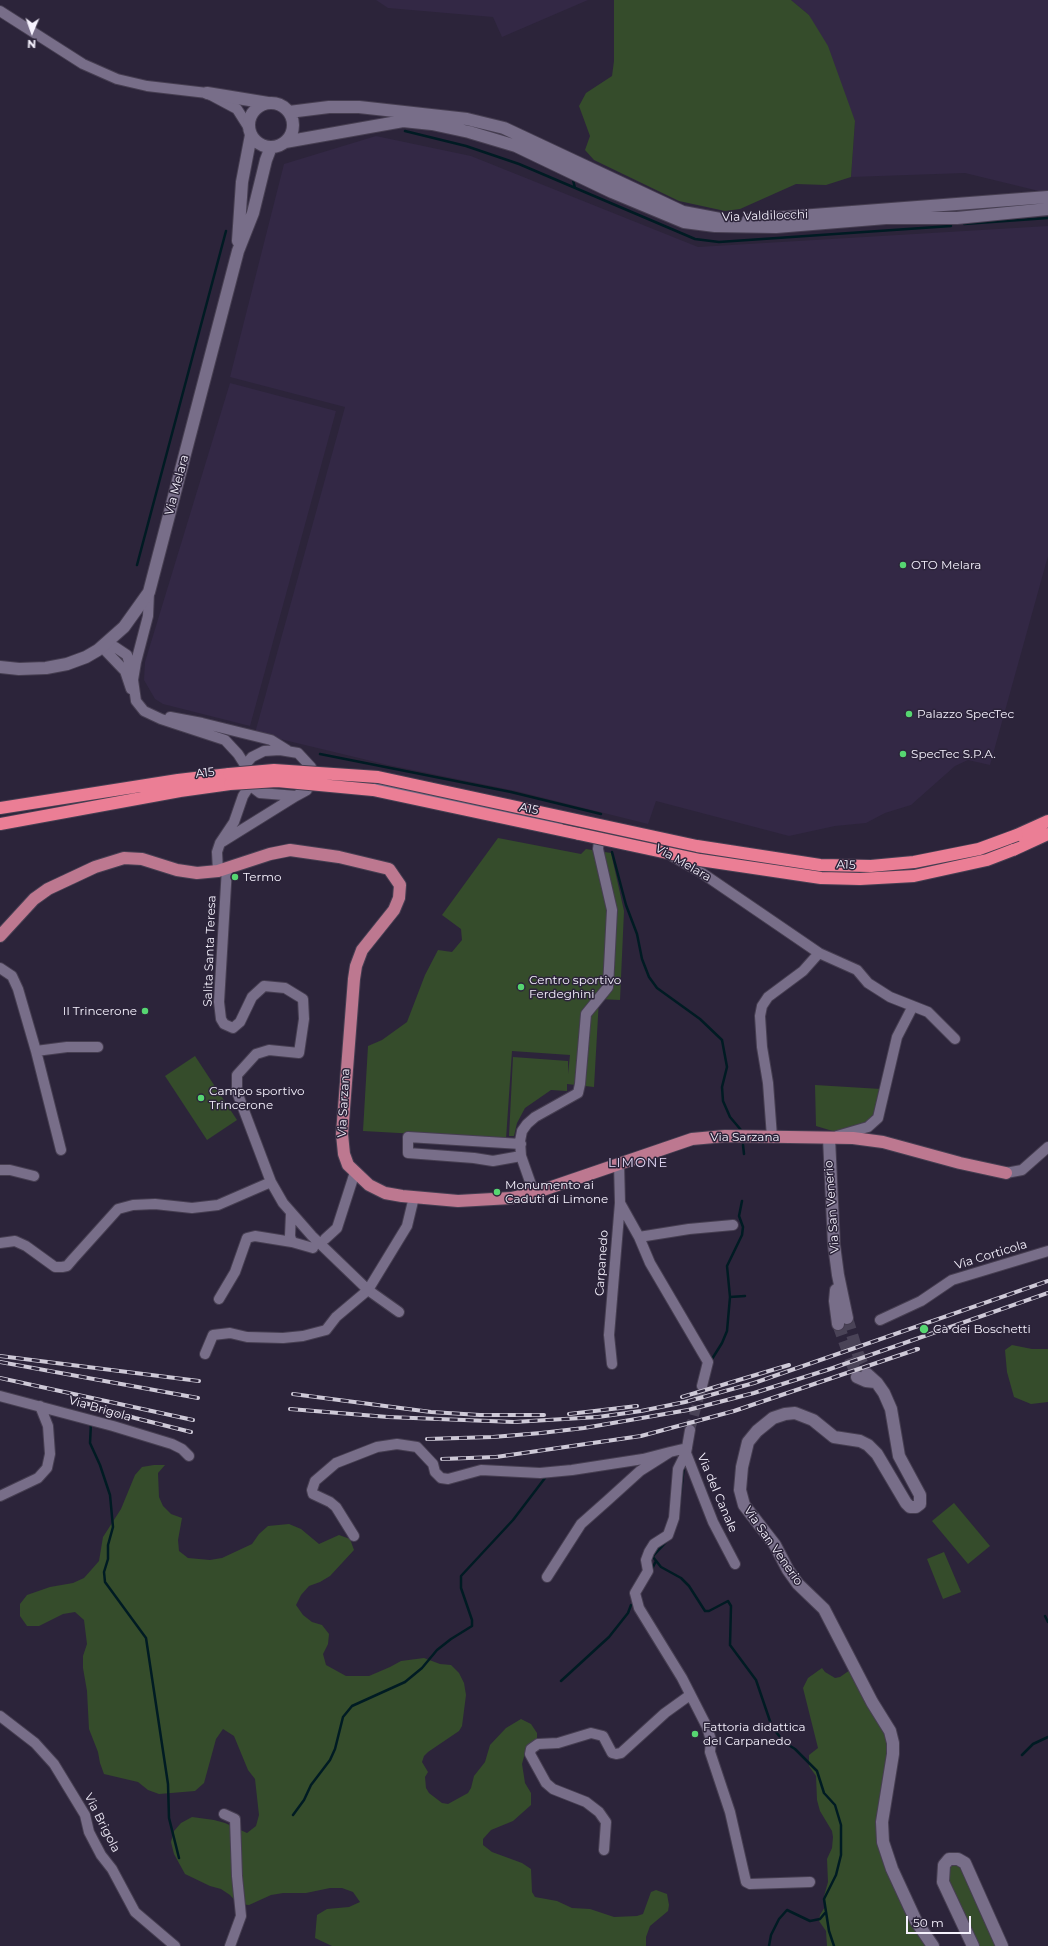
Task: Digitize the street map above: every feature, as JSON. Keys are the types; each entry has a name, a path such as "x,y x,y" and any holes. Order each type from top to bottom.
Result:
{"highway":[{"name":"A15","path":"0,808 230,779 274,770 378,777 697,846 820,865 871,866 921,861 979,849 1017,835 1048,821"},
{"name":"A15","path":"230,779 277,781 373,790 700,860 821,878 860,879 914,876 987,860 1048,834"},
{"name":"A15","path":"0,824 179,785"}],"main road":[{"name":"Via Sarzana","path":"0,936 34,899 48,889 108,862 124,858 142,859 177,870 197,873 222,869 270,854 290,850 310,852 389,869 400,885 399,898 394,910 362,950 354,979 342,1143 348,1165 369,1186 385,1193 458,1201 484,1201 511,1198 534,1193 692,1139 709,1136 853,1138 883,1142 960,1163 1006,1173"}],"street":[{"path":"0,12 84,64 117,79 148,86 208,94 283,106 289,112 292,119 293,128 290,136 285,142 271,147 259,144 236,109 208,94"},
{"path":"238,252 242,182 250,132 249,119 253,111 268,103"},
{"name":"Via Valdilocchi","path":"289,112 329,107 359,107 467,119 504,128 683,212 714,218 742,220 1048,197"},
{"name":"Via Valdilocchi","path":"285,142 403,121 432,124 462,130 516,146 612,192 684,222 715,226 776,227 886,218 957,218 1048,209"},
{"path":"238,252 253,213 271,147"},
{"name":"Via Melara","path":"134,695 133,680 148,616 149,592 238,252"},
{"path":"0,667 19,669 46,668 79,659 104,646 124,627 149,592"},
{"path":"104,646 115,647 127,654 133,680"},
{"path":"104,646 125,671 140,706 151,714 175,725 225,740 238,754 245,765"},
{"path":"151,714 202,723 271,740 288,751"},
{"path":"220,843 307,790 311,767 298,753 288,751 264,751 252,757 245,765 243,780 260,793 296,796"},
{"name":"Via Melara","path":"311,767 330,777 400,788 653,845 702,873 819,953 857,970 868,983 890,997 928,1012 955,1039"},
{"name":"Via Melara","path":"307,790 329,782 344,780"},
{"path":"222,869 217,852 220,843 234,822 243,796 250,785"},
{"path":"534,1193 521,1156 520,1144 522,1131 535,1117 578,1093 586,1014 608,987 612,910 598,849 600,833"},
{"name":"Salita Santa Teresa","path":"222,869 219,1002 221,1019 224,1024 233,1028 240,1022 252,998 264,986 285,988 303,999 304,1019 299,1053 269,1050 256,1054 237,1075 237,1092 271,1182"},
{"path":"772,1137 768,1083 762,1047 760,1016 762,1006 768,997 803,971 819,953"},
{"path":"0,968 12,976 36,1051 61,1150"},
{"path":"829,1138 868,1127 878,1118 897,1037 913,1006"},
{"path":"36,1051 67,1047 98,1047"},
{"path":"520,1144 408,1137 408,1153 474,1158 493,1161 521,1156"},
{"name":"Via San Venerio","path":"829,1138 834,1245 843,1321"},
{"path":"1006,1173 1022,1170 1048,1146"},
{"name":"Carpanedo","path":"612,1364 609,1335 620,1203 619,1164"},
{"path":"0,1170 10,1170 34,1176"},
{"path":"325,1239 337,1228 355,1172"},
{"path":"0,1243 15,1241 26,1246 54,1267 67,1266 118,1209 133,1205 155,1204 192,1208 218,1205 271,1182 283,1203 291,1213 324,1248 368,1290 399,1312"},
{"path":"205,1354 213,1335 230,1333 247,1337 283,1338 303,1336 326,1330 336,1317 368,1290 407,1226 414,1197"},
{"path":"620,1203 639,1237 650,1263 708,1362 702,1386"},
{"path":"291,1213 290,1236 292,1242"},
{"path":"639,1237 689,1229 733,1225"},
{"path":"220,1299 235,1272 246,1238 255,1236 292,1242 313,1248"},
{"name":"Via Corticola","path":"880,1320 921,1301 952,1280 1048,1252"},
{"name":"Via San Venerio","path":"866,1378 884,1393 891,1409 899,1456 920,1495 920,1504 916,1507 910,1507 906,1503 877,1454 868,1445 860,1441 834,1436 813,1420 795,1413 785,1414 773,1418 757,1431 748,1442 742,1468 740,1490 744,1505 775,1545 788,1570 798,1584 824,1609 872,1702 890,1731 893,1743 893,1754 882,1816 883,1842 892,1869 916,1921 934,1946"},
{"name":"Via Brigola","path":"0,1396 172,1444 182,1449 189,1456"},
{"path":"0,1496 38,1478 47,1468 50,1454 48,1426 40,1406"},
{"name":"Via del Canale","path":"690,1430 687,1450 713,1522 735,1564"},
{"path":"354,1536 336,1507 330,1502 313,1494 312,1490 315,1481 336,1463 377,1447 398,1444 417,1447 433,1464 434,1472 441,1478 448,1479 481,1470 540,1473 572,1470 687,1450"},
{"path":"687,1450 678,1469 674,1518 668,1535 654,1544 648,1552 646,1560 648,1571 635,1593 639,1608 682,1678 707,1726 711,1740 710,1752 730,1812 746,1882 750,1884 810,1882"},
{"path":"547,1577 581,1524 640,1471 670,1452"},
{"path":"604,1850 606,1822 599,1812 586,1802 553,1789 546,1783 530,1754 531,1749 538,1744 558,1743 591,1733 603,1736 612,1752 616,1754 621,1753 665,1713 690,1695"},
{"name":"Via Brigola","path":"0,1716 35,1743 54,1764 84,1815 89,1832 101,1855 112,1869 135,1912 175,1946"},
{"path":"224,1814 236,1819 237,1876 241,1916 230,1946"},
{"path":"973,1946 943,1882 942,1872 944,1865 949,1859 958,1859 965,1863 1002,1946"}],"shaded area":[{"path":"376,0 588,0 502,37 493,17 388,8"},
{"path":"791,0 1048,0 1048,190 1043,192 965,173 851,177 855,121 809,15"},
{"path":"376,136 471,156 698,247 1048,226 1048,556 990,765 968,760 955,766 911,805 885,813 866,823 835,826 789,836 656,801 648,824 516,791 388,765 255,733 345,407 230,377 284,164"},
{"path":"230,383 336,411 250,726 163,704 155,699 144,680 145,662"}],"green space":[{"path":"614,0 791,0 809,15 828,46 855,121 851,177 826,185 796,184 740,209 725,211 679,201 594,160 585,150 590,136 579,106 586,93 612,76 614,61"},
{"name":"Centro sportivo Ferdeghini","path":"498,838 581,854 586,849 611,853 624,911 620,1000 599,999 594,1087 567,1084 567,1091 551,1090 525,1108 517,1123 514,1136 509,1136 513,1057 568,1061 568,1074 570,1055 512,1051 506,1139 363,1131 368,1046 382,1040 407,1022 425,975 438,950 452,952 462,940 461,929 442,915"},
{"name":"Campo sportivo Trincerone","path":"195,1056 237,1120 207,1140 165,1076"},
{"path":"815,1085 881,1089 875,1112 869,1124 836,1132 816,1126"},
{"path":"1012,1345 1032,1349 1048,1349 1048,1402 1031,1404 1014,1397 1007,1372 1005,1350"},
{"path":"165,1465 158,1473 159,1497 163,1506 171,1514 182,1518 178,1540 179,1551 188,1558 210,1560 222,1558 252,1544 259,1534 268,1526 289,1524 301,1529 319,1544 339,1535 350,1539 354,1550 330,1576 309,1586 301,1595 296,1605 303,1615 312,1622 322,1625 329,1634 328,1644 323,1654 326,1665 346,1676 369,1676 401,1661 424,1658 440,1664 451,1665 459,1673 464,1683 466,1695 462,1726 459,1731 428,1752 424,1756 422,1762 428,1772 425,1777 426,1788 429,1793 442,1803 448,1804 468,1793 474,1776 485,1762 490,1745 506,1728 521,1719 531,1724 537,1733 537,1739 534,1745 525,1753 522,1764 525,1783 531,1793 531,1805 513,1821 491,1830 483,1839 483,1845 492,1852 522,1863 531,1869 532,1892 535,1897 557,1901 572,1908 590,1909 614,1917 637,1916 643,1914 651,1892 656,1890 667,1894 669,1905 668,1911 650,1926 646,1937 646,1946 332,1946 315,1938 317,1915 327,1909 349,1907 360,1902 353,1892 342,1888 330,1888 306,1893 283,1893 271,1895 249,1905 238,1904 230,1895 221,1889 210,1886 185,1874 174,1854 171,1842 174,1831 181,1823 192,1817 214,1820 225,1823 247,1833 256,1826 259,1815 255,1779 248,1770 234,1736 223,1729 216,1739 204,1783 195,1791 159,1794 148,1790 138,1782 104,1774 98,1752 89,1729 87,1691 83,1668 83,1656 87,1644 84,1620 75,1612 63,1614 39,1626 27,1626 20,1616 20,1604 27,1595 50,1587 73,1583 84,1578 92,1569 99,1561 103,1537 121,1509 135,1475 142,1467"},
{"path":"954,1503 990,1546 968,1564 932,1521"},
{"path":"944,1552 961,1592 943,1599 927,1559"},
{"path":"822,1668 825,1672 835,1678 840,1677 850,1670 886,1733 888,1754 877,1822 928,1946 827,1946 826,1931 819,1921 820,1915 826,1905 823,1900 828,1882 827,1859 832,1848 833,1837 832,1831 820,1811 817,1800 816,1776 809,1766 809,1755 818,1748 803,1688 808,1678"},
{"path":"959,1864 997,1946 978,1946 948,1880 950,1865"}],"waterway":[{"path":"405,131 466,146 519,164 695,239 719,242 951,226"},
{"path":"573,180 575,188"},
{"path":"964,224 1048,218"},
{"path":"137,565 226,231"},
{"path":"320,754 511,792 601,814"},
{"path":"612,852 626,905 637,934 642,959 649,977 657,988 700,1019 722,1040 727,1067 722,1087 723,1101 730,1117 741,1130"},
{"path":"743,1145 744,1154"},
{"path":"712,1359 722,1343 727,1331 730,1297 727,1266 742,1235 743,1227 739,1216 742,1201"},
{"path":"730,1297 745,1296"},
{"path":"91,1423 90,1443 100,1465 110,1495 113,1527 108,1545 108,1559 104,1572 105,1582 146,1638 168,1784 169,1818 179,1858"},
{"path":"678,1518 684,1465"},
{"path":"293,1815 304,1800 311,1785 330,1760 335,1749 343,1717 352,1706 405,1682 422,1668 437,1650 472,1626 472,1620 461,1588 461,1576 513,1520 545,1478"},
{"path":"668,1540 653,1557 661,1567 681,1578 689,1586 705,1611 709,1611 728,1601 731,1606 730,1645 756,1680 772,1727 784,1742 795,1749 817,1771 824,1793 835,1805 841,1825 841,1855 836,1875 824,1899 829,1931 834,1946"},
{"path":"652,1569 656,1561"},
{"path":"561,1681 609,1637 628,1613 631,1605"},
{"path":"1045,1616 1048,1622"},
{"path":"1022,1755 1033,1744 1048,1737"},
{"path":"769,1946 771,1935 779,1919 787,1910 810,1921 820,1919 825,1913"}],"tunnel":[{"path":"847,1318 858,1354 867,1374"},
{"path":"838,1324 857,1377"},
{"path":"690,1430 702,1386"}],"railway":[{"path":"290,1409 388,1417 514,1422 598,1417 641,1411 685,1402 754,1383 1048,1281"},
{"path":"427,1439 493,1437 541,1433 584,1428 688,1410 754,1393 830,1369 1048,1293"},
{"path":"442,1459 496,1457 641,1436 734,1411 918,1349 916,1349"},
{"path":"0,1356 199,1381"},
{"path":"0,1362 198,1398"},
{"path":"682,1397 789,1365"},
{"path":"0,1378 193,1420"},
{"path":"293,1394 431,1412 480,1415 544,1415"},
{"path":"78,1401 135,1418 191,1432"},
{"path":"569,1414 637,1406"}],"place":[{"name":"OTO Melara","path":"903,565"},
{"name":"Palazzo SpecTec","path":"909,714"},
{"name":"SpecTec S.P.A.","path":"903,754"},
{"name":"Termo","path":"235,877"},
{"name":"Centro sportivo Ferdeghini","path":"521,987"},
{"name":"Il Trincerone","path":"145,1011"},
{"name":"Campo sportivo Trincerone","path":"201,1098"},
{"name":"Monumento ai Caduti di Limone","path":"497,1192"},
{"name":"Cà dei Boschetti","path":"924,1329"},
{"name":"Fattoria didattica del Carpanedo","path":"695,1734"}],"district":[{"name":"LIMONE","path":"638,1163"}]}
